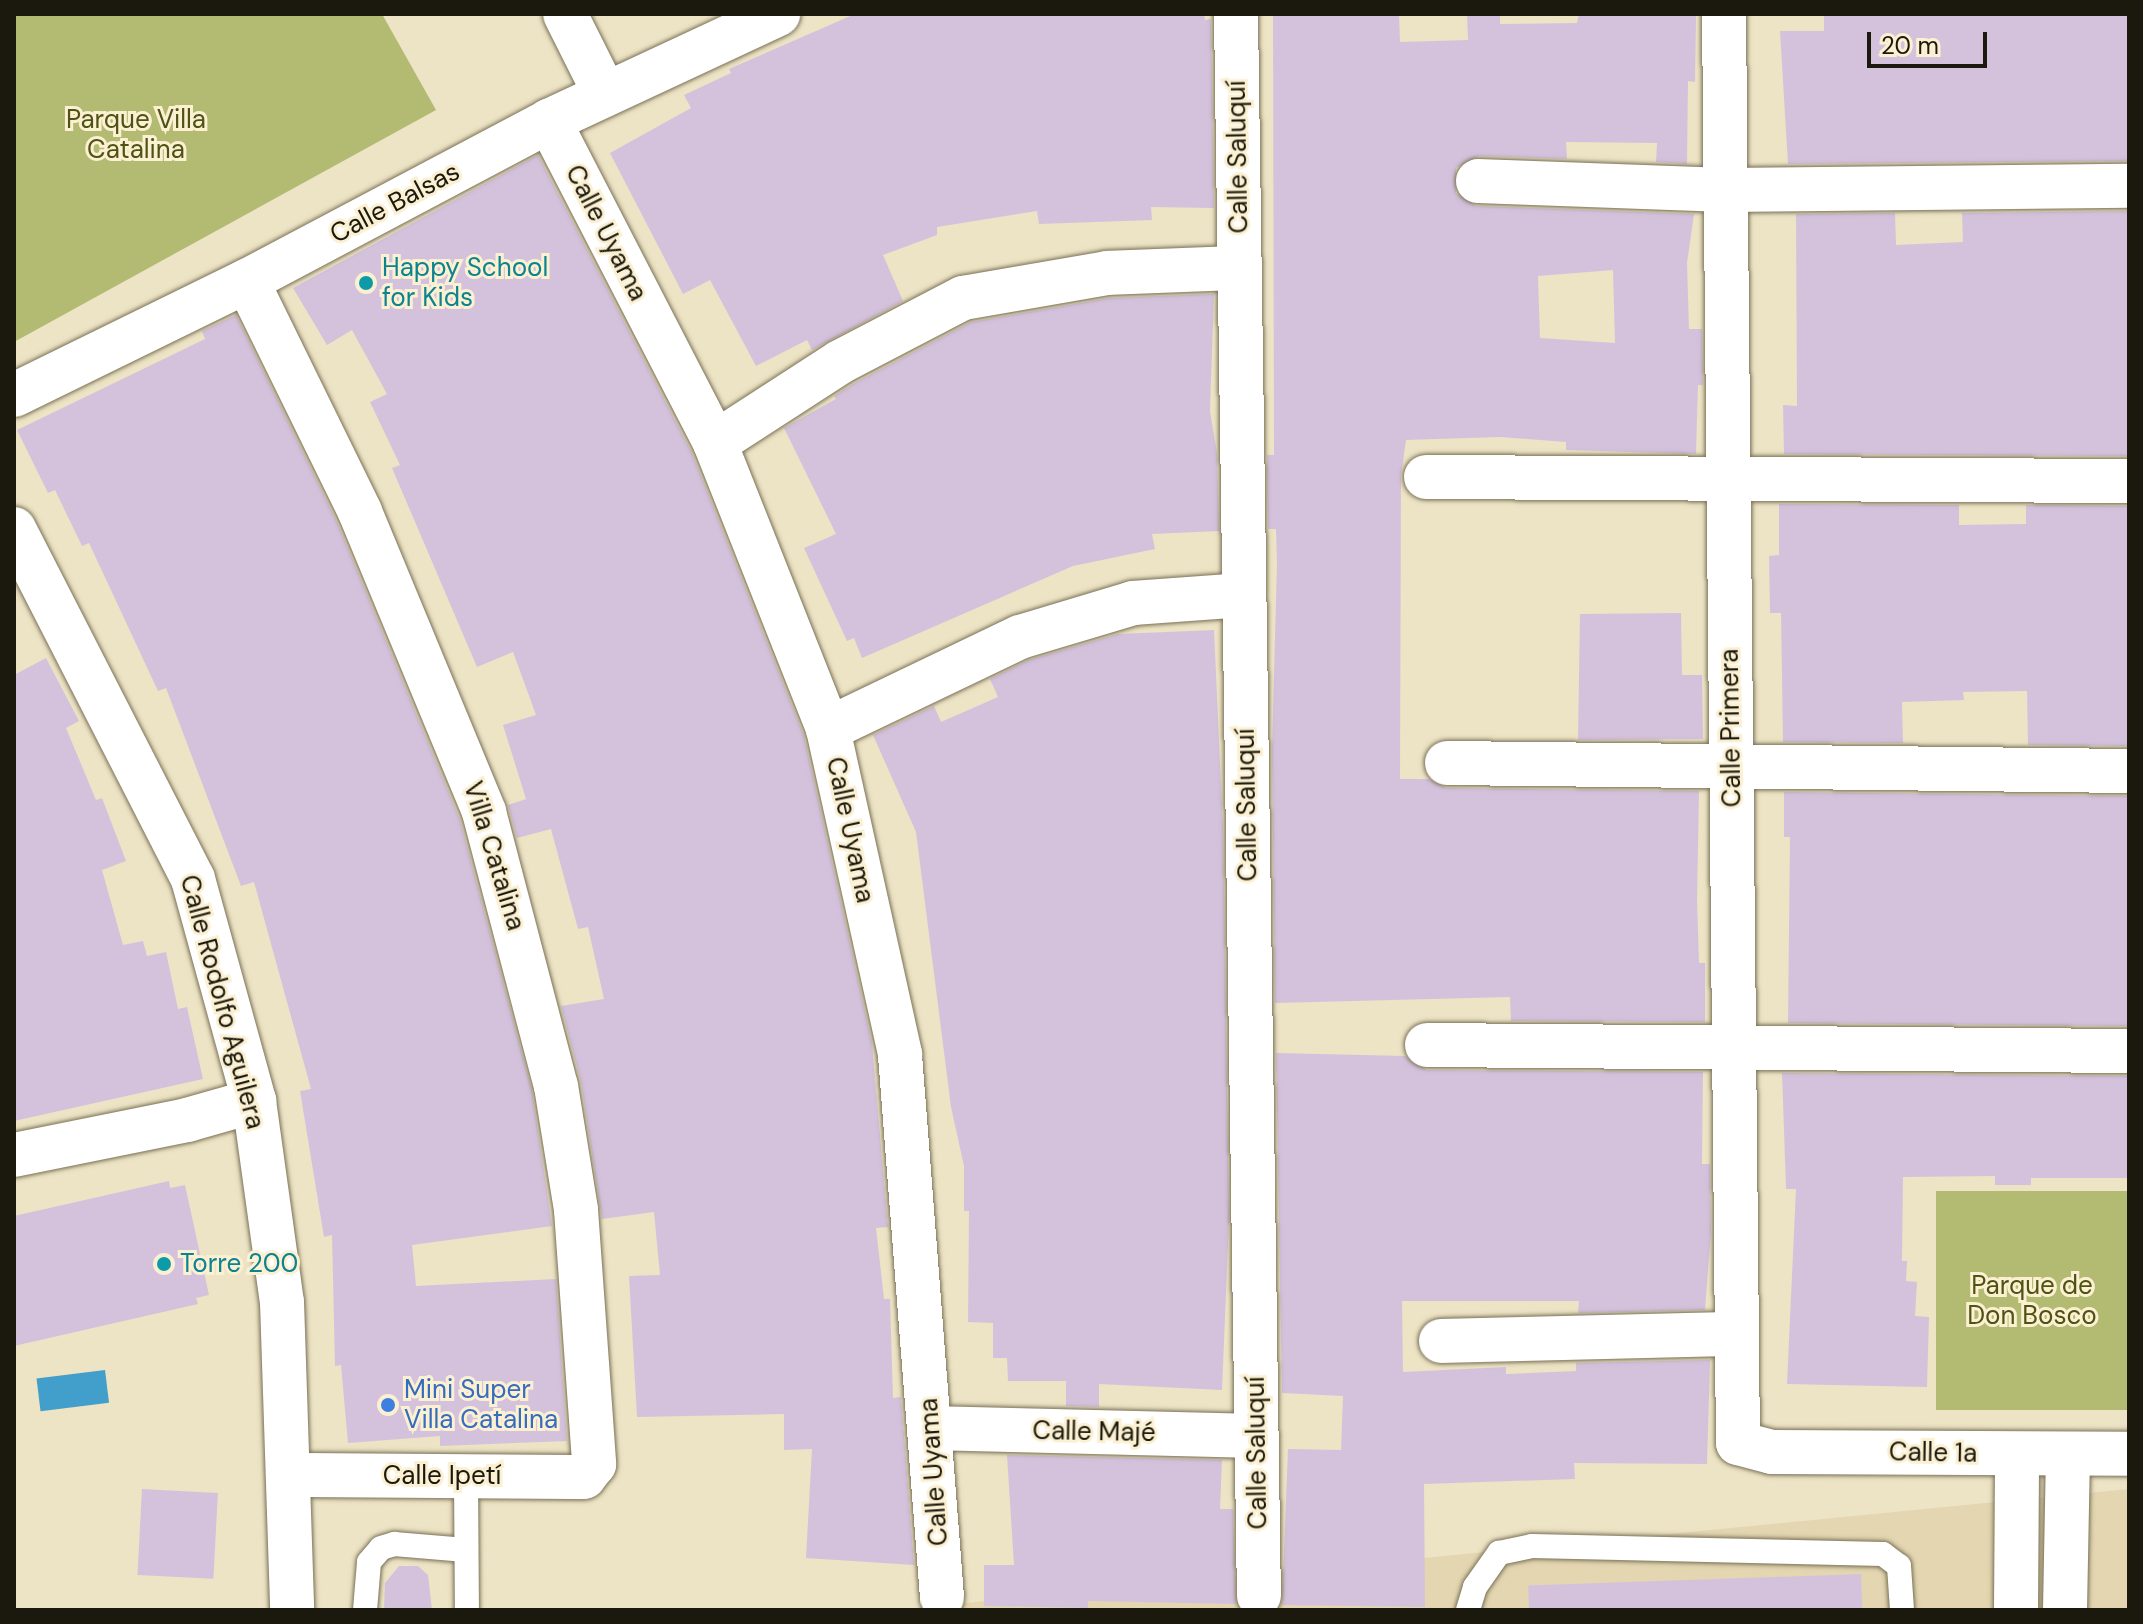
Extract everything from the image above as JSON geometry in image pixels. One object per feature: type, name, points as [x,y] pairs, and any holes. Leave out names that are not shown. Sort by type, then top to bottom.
[{"type":"street","points":[[565,14],[605,94]]},
{"type":"street","name":"Calle Balsas","points":[[14,395],[247,281],[549,121],[778,14]]},
{"type":"street","name":"Calle Saluquí","points":[[1236,14],[1259,1596]]},
{"type":"street","name":"Calle Primera","points":[[1724,14],[1738,1443]]},
{"type":"street","name":"Calle Uyama","points":[[549,121],[715,443],[828,729],[900,1055],[942,1597]]},
{"type":"street","points":[[1478,181],[1726,190],[2129,186]]},
{"type":"street","points":[[715,443],[840,362],[963,298],[1107,273],[1240,268]]},
{"type":"street","name":"Villa Catalina","points":[[247,281],[360,512],[484,812],[556,1086],[576,1210],[588,1335],[591,1471]]},
{"type":"street","points":[[1426,477],[1729,476],[2129,481]]},
{"type":"street","name":"Calle Rodolfo Aguilera","points":[[14,529],[193,879],[254,1101],[282,1302],[298,1609]]},
{"type":"street","points":[[828,729],[1020,637],[1133,603],[1244,595]]},
{"type":"street","points":[[1447,763],[2129,771]]},
{"type":"street","points":[[1427,1045],[2129,1051]]},
{"type":"street","points":[[14,1155],[254,1101]]},
{"type":"street","points":[[1441,1341],[1737,1334]]},
{"type":"street","name":"Calle Majé","points":[[931,1428],[1256,1436]]},
{"type":"street","name":"Calle 1a","points":[[1738,1443],[1772,1452],[2129,1454]]},
{"type":"street","points":[[2016,1610],[2017,1454]]},
{"type":"street","points":[[2065,1610],[2068,1455]]},
{"type":"street","name":"Calle Ipetí","points":[[291,1475],[584,1477],[591,1471]]},
{"type":"lane","points":[[466,1476],[467,1610]]},
{"type":"lane","points":[[365,1610],[369,1562],[381,1548],[394,1544],[466,1550]]},
{"type":"lane","points":[[1468,1610],[1475,1587],[1499,1553],[1532,1546],[1883,1554],[1899,1566],[1902,1610]]},
{"type":"shaded area","points":[[2129,1489],[2129,1610],[894,1610]]},
{"type":"green space","name":"Parque Villa Catalina","points":[[14,14],[382,14],[436,110],[14,342]]},
{"type":"green space","name":"Parque de Don Bosco","points":[[1936,1191],[2129,1191],[2129,1410],[1936,1410]]},
{"type":"water","points":[[105,1370],[109,1403],[41,1411],[37,1378]]},
{"type":"building","points":[[855,14],[1204,14],[1205,20],[1211,19],[1214,208],[1151,207],[1152,220],[1039,224],[1037,211],[937,227],[937,235],[883,255],[903,301],[812,350],[807,340],[756,366],[710,280],[683,294],[610,153],[691,108],[684,95],[731,73],[729,69]]},
{"type":"building","points":[[1273,14],[1399,14],[1400,42],[1468,40],[1467,14],[1500,14],[1500,24],[1577,23],[1579,14],[1696,14],[1695,82],[1688,81],[1687,164],[1656,162],[1657,143],[1566,142],[1567,159],[1479,156],[1456,168],[1456,193],[1476,206],[1694,214],[1687,263],[1689,329],[1702,329],[1703,385],[1698,385],[1696,454],[1566,450],[1566,442],[1500,437],[1406,440],[1401,476],[1400,779],[1429,779],[1447,788],[1699,791],[1697,900],[1699,963],[1705,963],[1705,1022],[1511,1021],[1510,997],[1275,1003],[1272,750],[1277,562],[1276,529],[1268,529],[1267,455],[1274,455]],"holes":[[[1613,270],[1615,343],[1540,338],[1538,276]]]},
{"type":"building","points":[[1824,14],[2129,14],[2129,161],[1788,164],[1780,31],[1824,31]]},
{"type":"building","points":[[538,155],[692,453],[804,736],[872,1043],[888,1227],[876,1228],[884,1299],[890,1299],[893,1398],[901,1397],[914,1565],[806,1558],[812,1449],[784,1450],[784,1414],[637,1417],[629,1276],[660,1275],[654,1212],[602,1219],[581,1082],[561,1006],[604,999],[588,927],[578,929],[551,829],[517,838],[508,805],[526,799],[503,725],[536,715],[513,652],[477,667],[392,468],[400,465],[370,402],[387,394],[352,330],[327,345],[293,288]]},
{"type":"building","points":[[2129,211],[2129,456],[1784,454],[1783,405],[1797,406],[1796,214],[1895,213],[1896,245],[1963,242],[1962,213]]},
{"type":"building","points":[[1214,294],[1210,411],[1217,453],[1219,531],[1152,534],[1155,549],[1073,566],[862,658],[854,638],[847,641],[804,548],[836,534],[784,428],[836,399],[834,396],[853,384],[971,322],[1110,298]]},
{"type":"building","points":[[236,315],[337,522],[460,820],[532,1091],[552,1226],[412,1245],[416,1286],[556,1279],[567,1441],[440,1446],[440,1436],[348,1443],[341,1365],[335,1366],[332,1235],[324,1237],[300,1091],[311,1089],[254,882],[241,886],[166,688],[158,691],[89,543],[82,546],[55,490],[48,493],[17,430],[205,339],[202,331]]},
{"type":"building","points":[[1779,504],[1959,505],[1959,525],[2026,524],[2026,505],[2129,506],[2129,746],[2028,745],[2027,691],[1963,692],[1964,700],[1902,702],[1903,743],[1783,742],[1781,613],[1770,613],[1769,556],[1779,555]]},
{"type":"building","points":[[1681,613],[1682,675],[1702,675],[1703,739],[1578,740],[1580,614]]},
{"type":"building","points":[[1214,630],[1223,828],[1229,1221],[1222,1390],[1099,1384],[1099,1407],[1066,1406],[1066,1381],[1008,1381],[1007,1358],[993,1358],[993,1323],[968,1322],[969,1211],[964,1211],[964,1166],[951,1107],[916,832],[873,735],[934,706],[941,722],[998,697],[990,679],[1029,660],[1118,634]]},
{"type":"building","points":[[46,658],[79,721],[66,728],[96,800],[102,798],[126,861],[102,870],[123,945],[143,941],[147,956],[166,952],[178,1009],[187,1007],[203,1079],[14,1121],[14,675]]},
{"type":"building","points":[[1784,792],[2129,796],[2129,1026],[1788,1023],[1790,837],[1784,837]]},
{"type":"building","points":[[1276,1053],[1405,1056],[1427,1070],[1703,1072],[1702,1164],[1710,1164],[1711,1232],[1705,1310],[1578,1313],[1579,1301],[1402,1301],[1403,1372],[1506,1367],[1506,1374],[1576,1371],[1576,1363],[1710,1360],[1707,1464],[1574,1463],[1575,1479],[1424,1484],[1425,1607],[1282,1605],[1288,1449],[1341,1450],[1343,1396],[1282,1393]]},
{"type":"building","points":[[1782,1073],[2129,1076],[2129,1178],[2031,1178],[2031,1185],[1995,1185],[1995,1176],[1903,1177],[1902,1261],[1907,1261],[1906,1281],[1917,1282],[1915,1316],[1929,1317],[1927,1387],[1787,1384],[1796,1189],[1786,1189]]},
{"type":"building","name":"Torre 200","points":[[169,1181],[170,1188],[185,1185],[209,1295],[196,1298],[198,1304],[14,1346],[14,1216]]},
{"type":"building","points":[[1007,1455],[1222,1460],[1220,1509],[1233,1509],[1236,1604],[1088,1601],[1088,1608],[984,1606],[984,1565],[1014,1565]]},
{"type":"building","points":[[142,1489],[218,1493],[213,1579],[137,1575]]},
{"type":"building","points":[[399,1566],[418,1566],[428,1575],[432,1610],[384,1610],[385,1583]]},
{"type":"building","points":[[1861,1574],[1862,1610],[1529,1610],[1528,1586]]},
{"type":"place","name":"Happy School for Kids","points":[[366,283]]},
{"type":"place","name":"Torre 200","points":[[164,1264]]},
{"type":"place","name":"Mini Super Villa Catalina","points":[[388,1405]]}]
